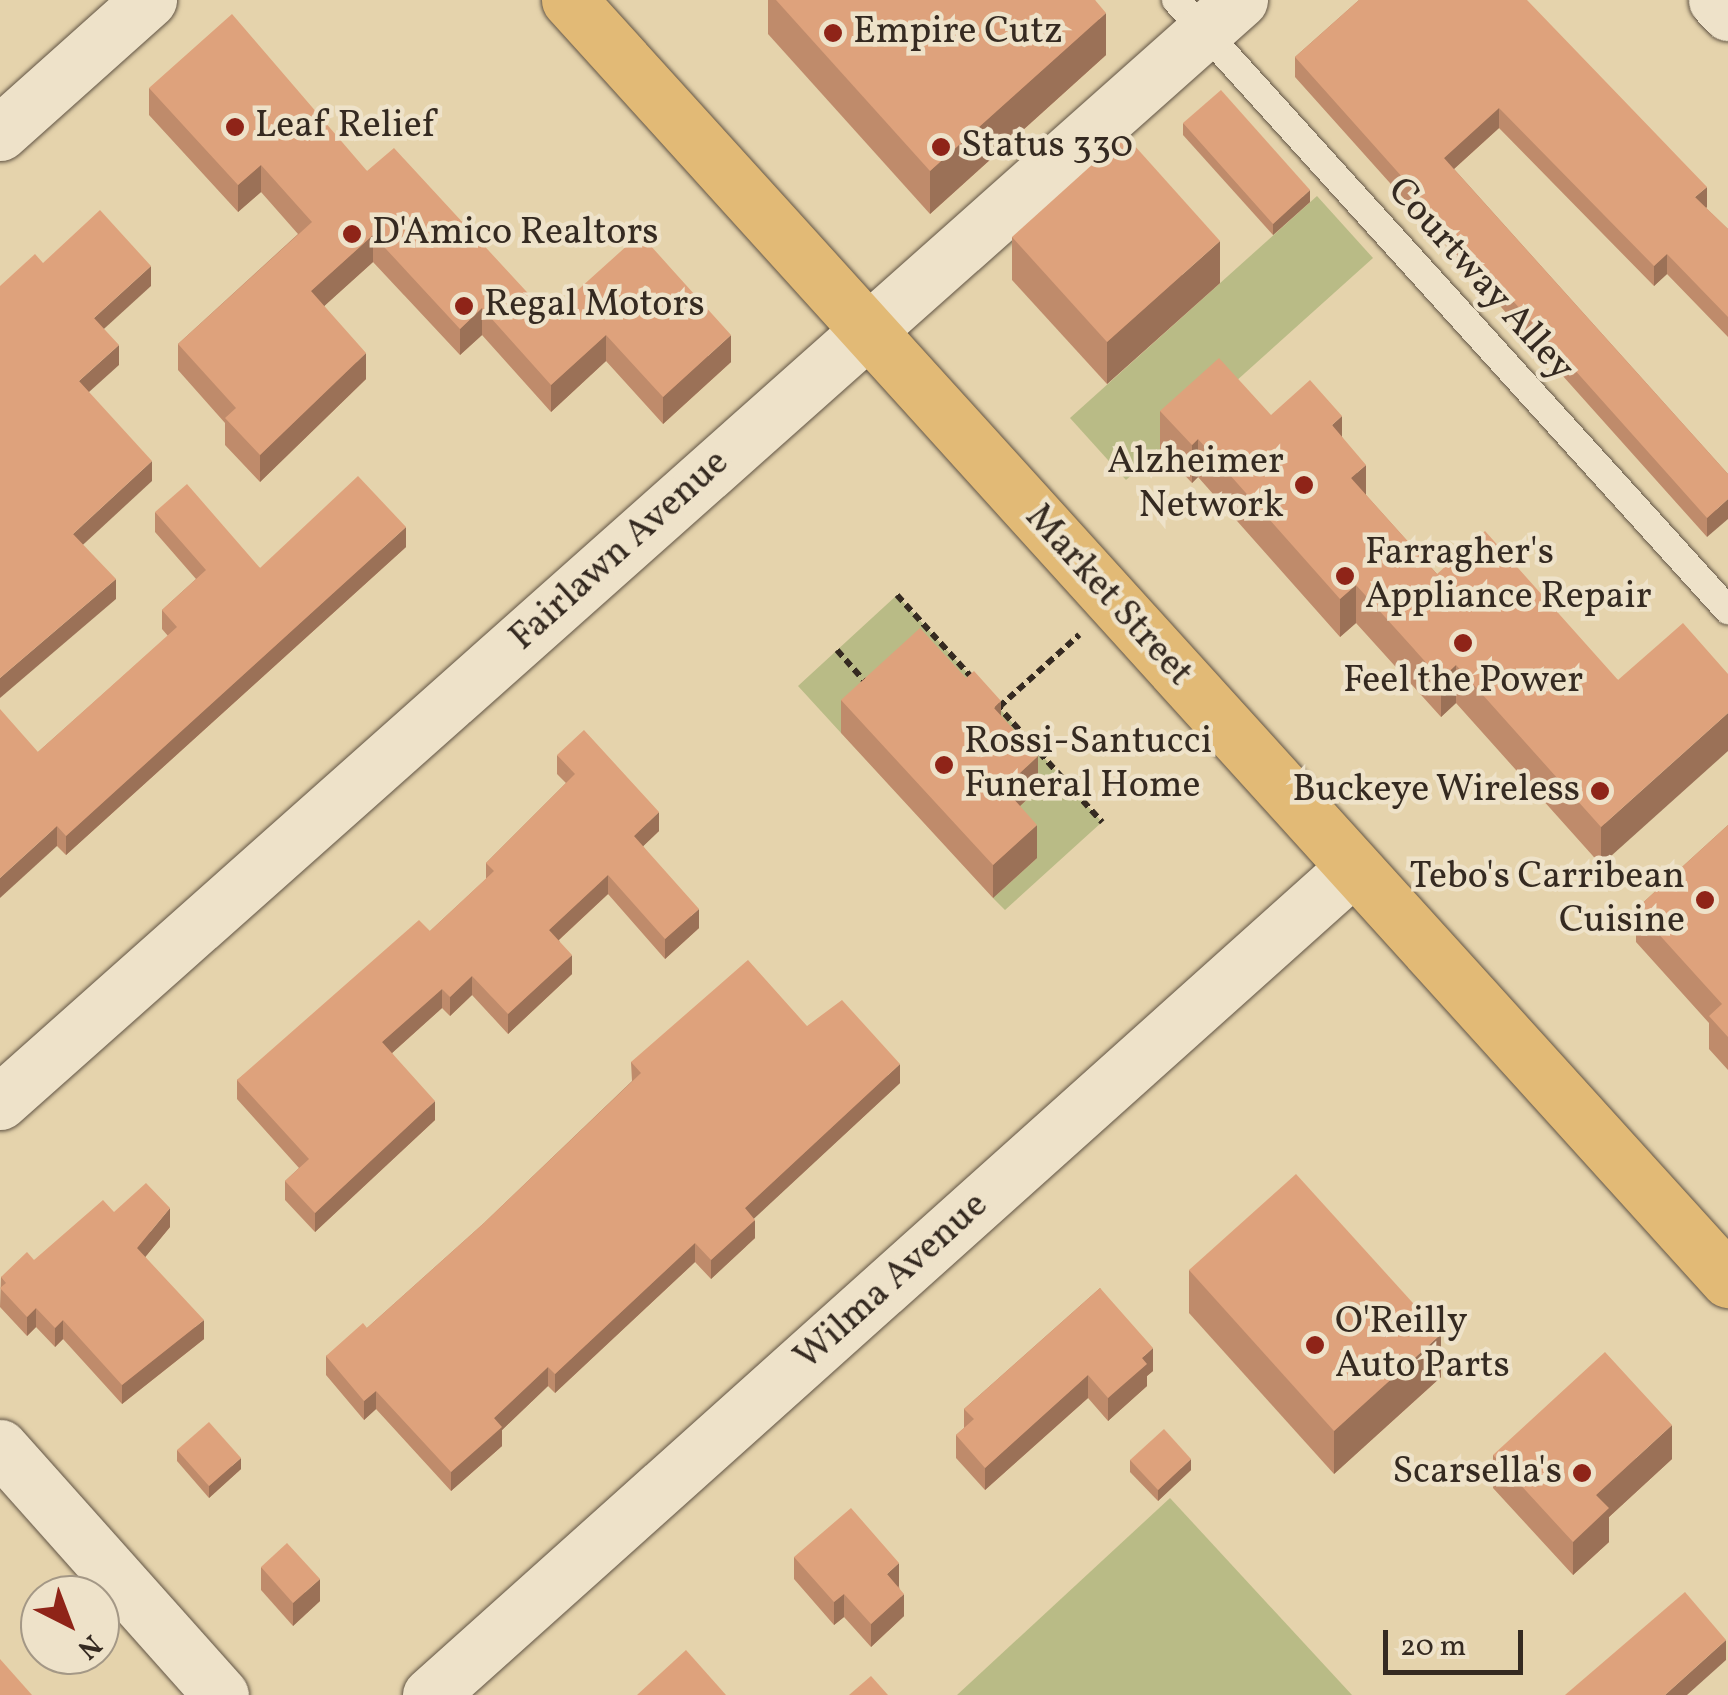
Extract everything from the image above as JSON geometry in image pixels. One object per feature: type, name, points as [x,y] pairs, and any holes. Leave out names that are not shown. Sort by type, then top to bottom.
[{"type":"main road","name":"Market Street","points":[[570,0],[1728,1280]]},
{"type":"street","points":[[0,133],[149,0]]},
{"type":"street","points":[[1716,0],[1728,13]]},
{"type":"street","name":"Fairlawn Avenue","points":[[0,1102],[869,330],[1207,10]]},
{"type":"street","name":"Wilma Avenue","points":[[430,1695],[1352,868]]},
{"type":"street","points":[[0,1448],[221,1695]]},
{"type":"lane","name":"Courtway Alley","points":[[1207,10],[1728,610]]},
{"type":"path","points":[[897,595],[1102,822]]},
{"type":"path","points":[[987,718],[1114,603]]},
{"type":"path","points":[[837,650],[880,698]]},
{"type":"green space","points":[[1317,196],[1373,258],[1126,480],[1070,418]]},
{"type":"green space","points":[[897,595],[1102,822],[1005,910],[993,898],[1037,858],[919,662],[841,733],[798,686]]},
{"type":"green space","points":[[1170,1498],[1352,1695],[957,1695]]},
{"type":"building","points":[[776,0],[1095,0],[1106,13],[930,171]]},
{"type":"building","points":[[1359,0],[1527,0],[1707,187],[1695,197],[1728,229],[1728,317],[1667,254],[1654,266],[1499,108],[1444,158],[1728,474],[1728,499],[1707,518],[1295,57]]},
{"type":"building","points":[[232,14],[367,171],[394,148],[549,316],[640,234],[731,335],[663,397],[606,335],[551,385],[482,308],[460,329],[373,235],[311,291],[366,353],[260,455],[225,418],[236,408],[178,344],[312,222],[261,165],[238,185],[149,88]]},
{"type":"building","points":[[1221,90],[1310,190],[1273,224],[1183,123]]},
{"type":"building","points":[[1125,135],[1220,241],[1107,342],[1012,237]]},
{"type":"building","points":[[100,210],[151,266],[94,318],[119,345],[79,381],[152,461],[73,534],[116,579],[0,678],[0,286],[35,254],[43,263]]},
{"type":"building","points":[[1219,358],[1271,415],[1310,380],[1342,416],[1332,425],[1366,465],[1351,478],[1437,574],[1485,531],[1618,680],[1683,623],[1728,674],[1728,713],[1601,827],[1456,665],[1441,679],[1356,585],[1340,599],[1198,439],[1192,445],[1160,411]]},
{"type":"building","points":[[358,476],[406,527],[66,836],[57,826],[0,878],[0,709],[38,752],[177,627],[162,610],[206,570],[155,512],[187,484],[260,568]]},
{"type":"building","name":"Rossi-Santucci Funeral Home","points":[[920,628],[966,678],[974,671],[1001,701],[994,708],[1038,756],[1004,788],[1037,825],[993,865],[841,700]]},
{"type":"building","points":[[584,730],[659,812],[634,836],[699,909],[665,939],[608,875],[549,930],[572,955],[508,1014],[472,976],[450,997],[442,989],[382,1042],[435,1101],[315,1213],[285,1181],[309,1159],[237,1080],[419,920],[430,931],[494,871],[486,863],[575,774],[557,755]]},
{"type":"building","name":"Tebo's Carribean Cuisine","points":[[1728,825],[1728,1037],[1709,1016],[1722,1004],[1636,909]]},
{"type":"building","points":[[748,960],[807,1026],[842,1000],[900,1064],[745,1208],[755,1220],[711,1260],[695,1243],[555,1374],[548,1367],[494,1418],[502,1427],[451,1472],[376,1391],[364,1401],[326,1356],[363,1323],[367,1328],[484,1223],[641,1073],[631,1062]]},
{"type":"building","name":"O'Reilly Auto Parts","points":[[1296,1174],[1441,1334],[1334,1431],[1189,1270]]},
{"type":"building","points":[[146,1183],[170,1208],[137,1248],[204,1320],[122,1385],[63,1320],[55,1328],[36,1308],[27,1317],[0,1288],[6,1283],[1,1277],[27,1252],[34,1260],[103,1200],[114,1212]]},
{"type":"building","points":[[1100,1288],[1153,1348],[1142,1358],[1147,1364],[1108,1398],[1088,1375],[985,1468],[956,1435],[974,1419],[964,1409]]},
{"type":"building","name":"Scarsella's","points":[[1605,1352],[1672,1425],[1596,1495],[1609,1508],[1573,1542],[1493,1455]]},
{"type":"building","points":[[209,1422],[241,1458],[209,1486],[177,1450]]},
{"type":"building","points":[[1164,1429],[1191,1459],[1158,1490],[1130,1460]]},
{"type":"building","points":[[851,1508],[899,1563],[887,1574],[904,1594],[871,1624],[844,1594],[834,1602],[794,1557]]},
{"type":"building","points":[[287,1543],[320,1579],[293,1603],[261,1567]]},
{"type":"building","points":[[1685,1592],[1726,1640],[1665,1695],[1565,1695]]},
{"type":"building","points":[[686,1650],[726,1695],[637,1695]]},
{"type":"building","points":[[0,1659],[32,1695],[0,1695]]},
{"type":"building","points":[[871,1676],[888,1695],[849,1695]]},
{"type":"place","name":"Empire Cutz","points":[[833,33]]},
{"type":"place","name":"Leaf Relief","points":[[235,127]]},
{"type":"place","name":"Status 330","points":[[941,147]]},
{"type":"place","name":"D'Amico Realtors","points":[[352,234]]},
{"type":"place","name":"Regal Motors","points":[[464,306]]},
{"type":"place","name":"Alzheimer Network","points":[[1304,485]]},
{"type":"place","name":"Farragher's Appliance Repair","points":[[1345,576]]},
{"type":"place","name":"Feel the Power","points":[[1463,643]]},
{"type":"place","name":"Rossi-Santucci Funeral Home","points":[[944,765]]},
{"type":"place","name":"Buckeye Wireless","points":[[1600,791]]},
{"type":"place","name":"Tebo's Carribean Cuisine","points":[[1705,900]]},
{"type":"place","name":"O'Reilly Auto Parts","points":[[1315,1345]]},
{"type":"place","name":"Scarsella's","points":[[1582,1473]]}]
